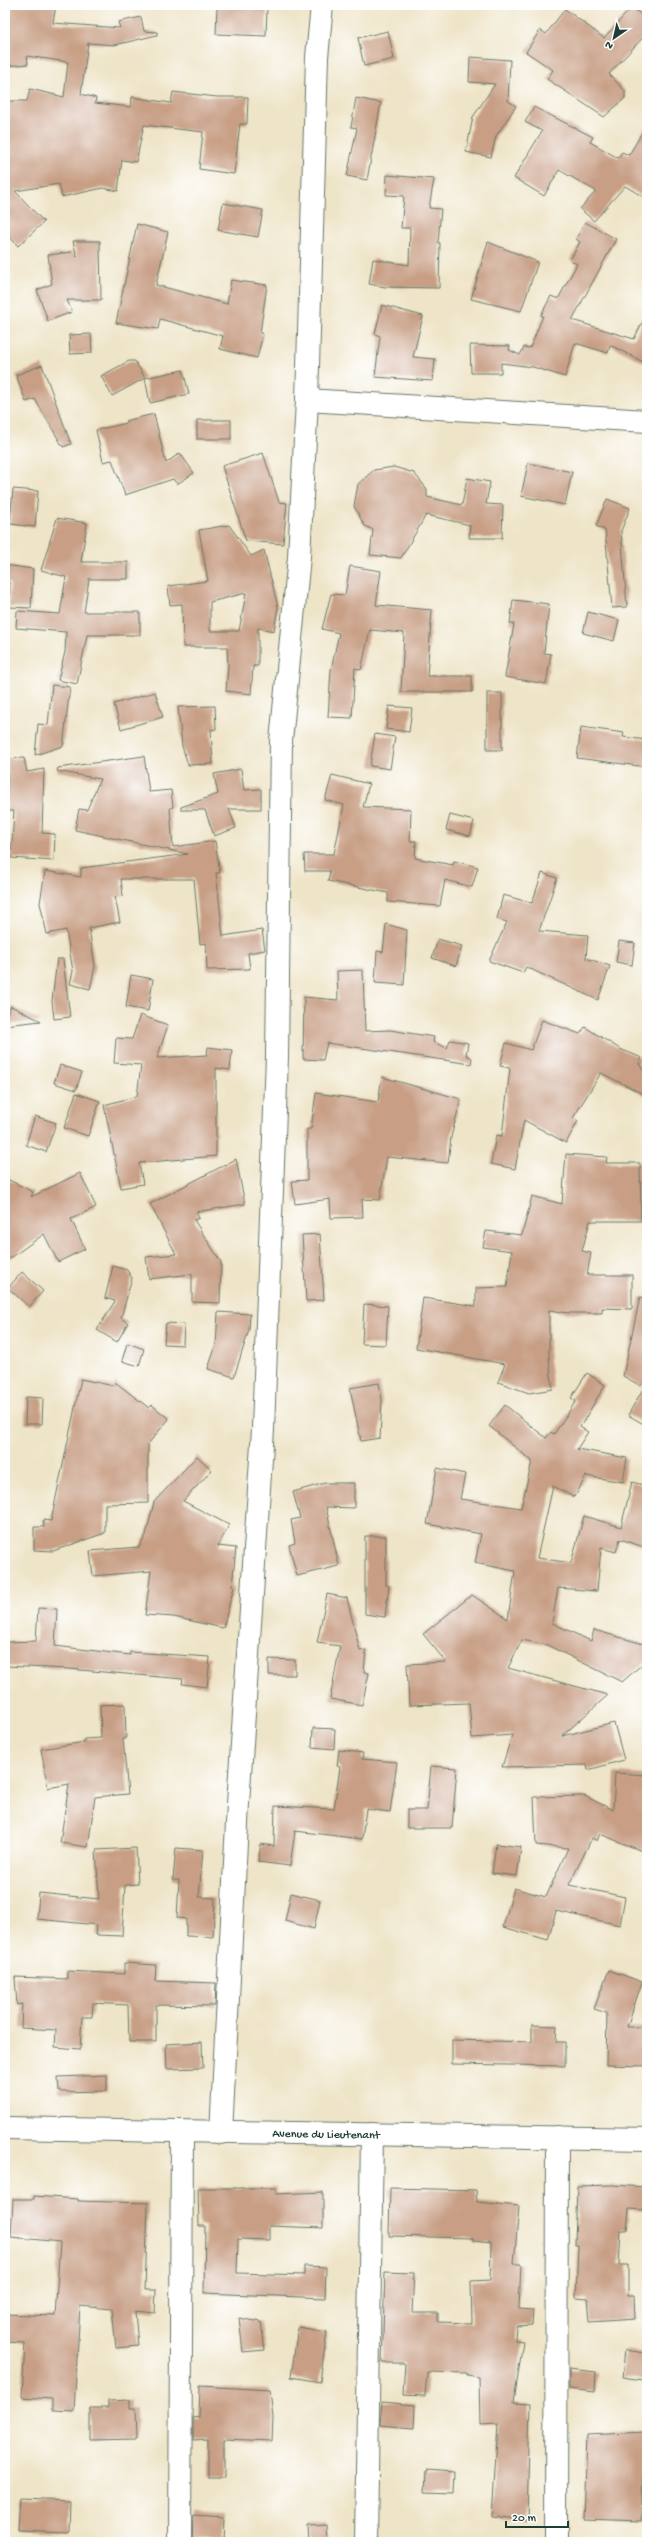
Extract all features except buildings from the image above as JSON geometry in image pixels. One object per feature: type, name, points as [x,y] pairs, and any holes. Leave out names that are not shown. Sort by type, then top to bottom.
[{"type":"street","points":[[221,2133],[238,1804],[263,1430],[277,1057],[281,741],[299,557],[307,400],[317,57],[322,5]]},
{"type":"street","points":[[307,400],[647,421]]},
{"type":"street","name":"Avenue du Lieutenant","points":[[5,2128],[221,2133],[557,2136],[647,2139]]},
{"type":"street","points":[[180,2542],[182,2132]]},
{"type":"street","points":[[366,2542],[372,2134]]},
{"type":"street","points":[[556,2542],[557,2136]]}]
